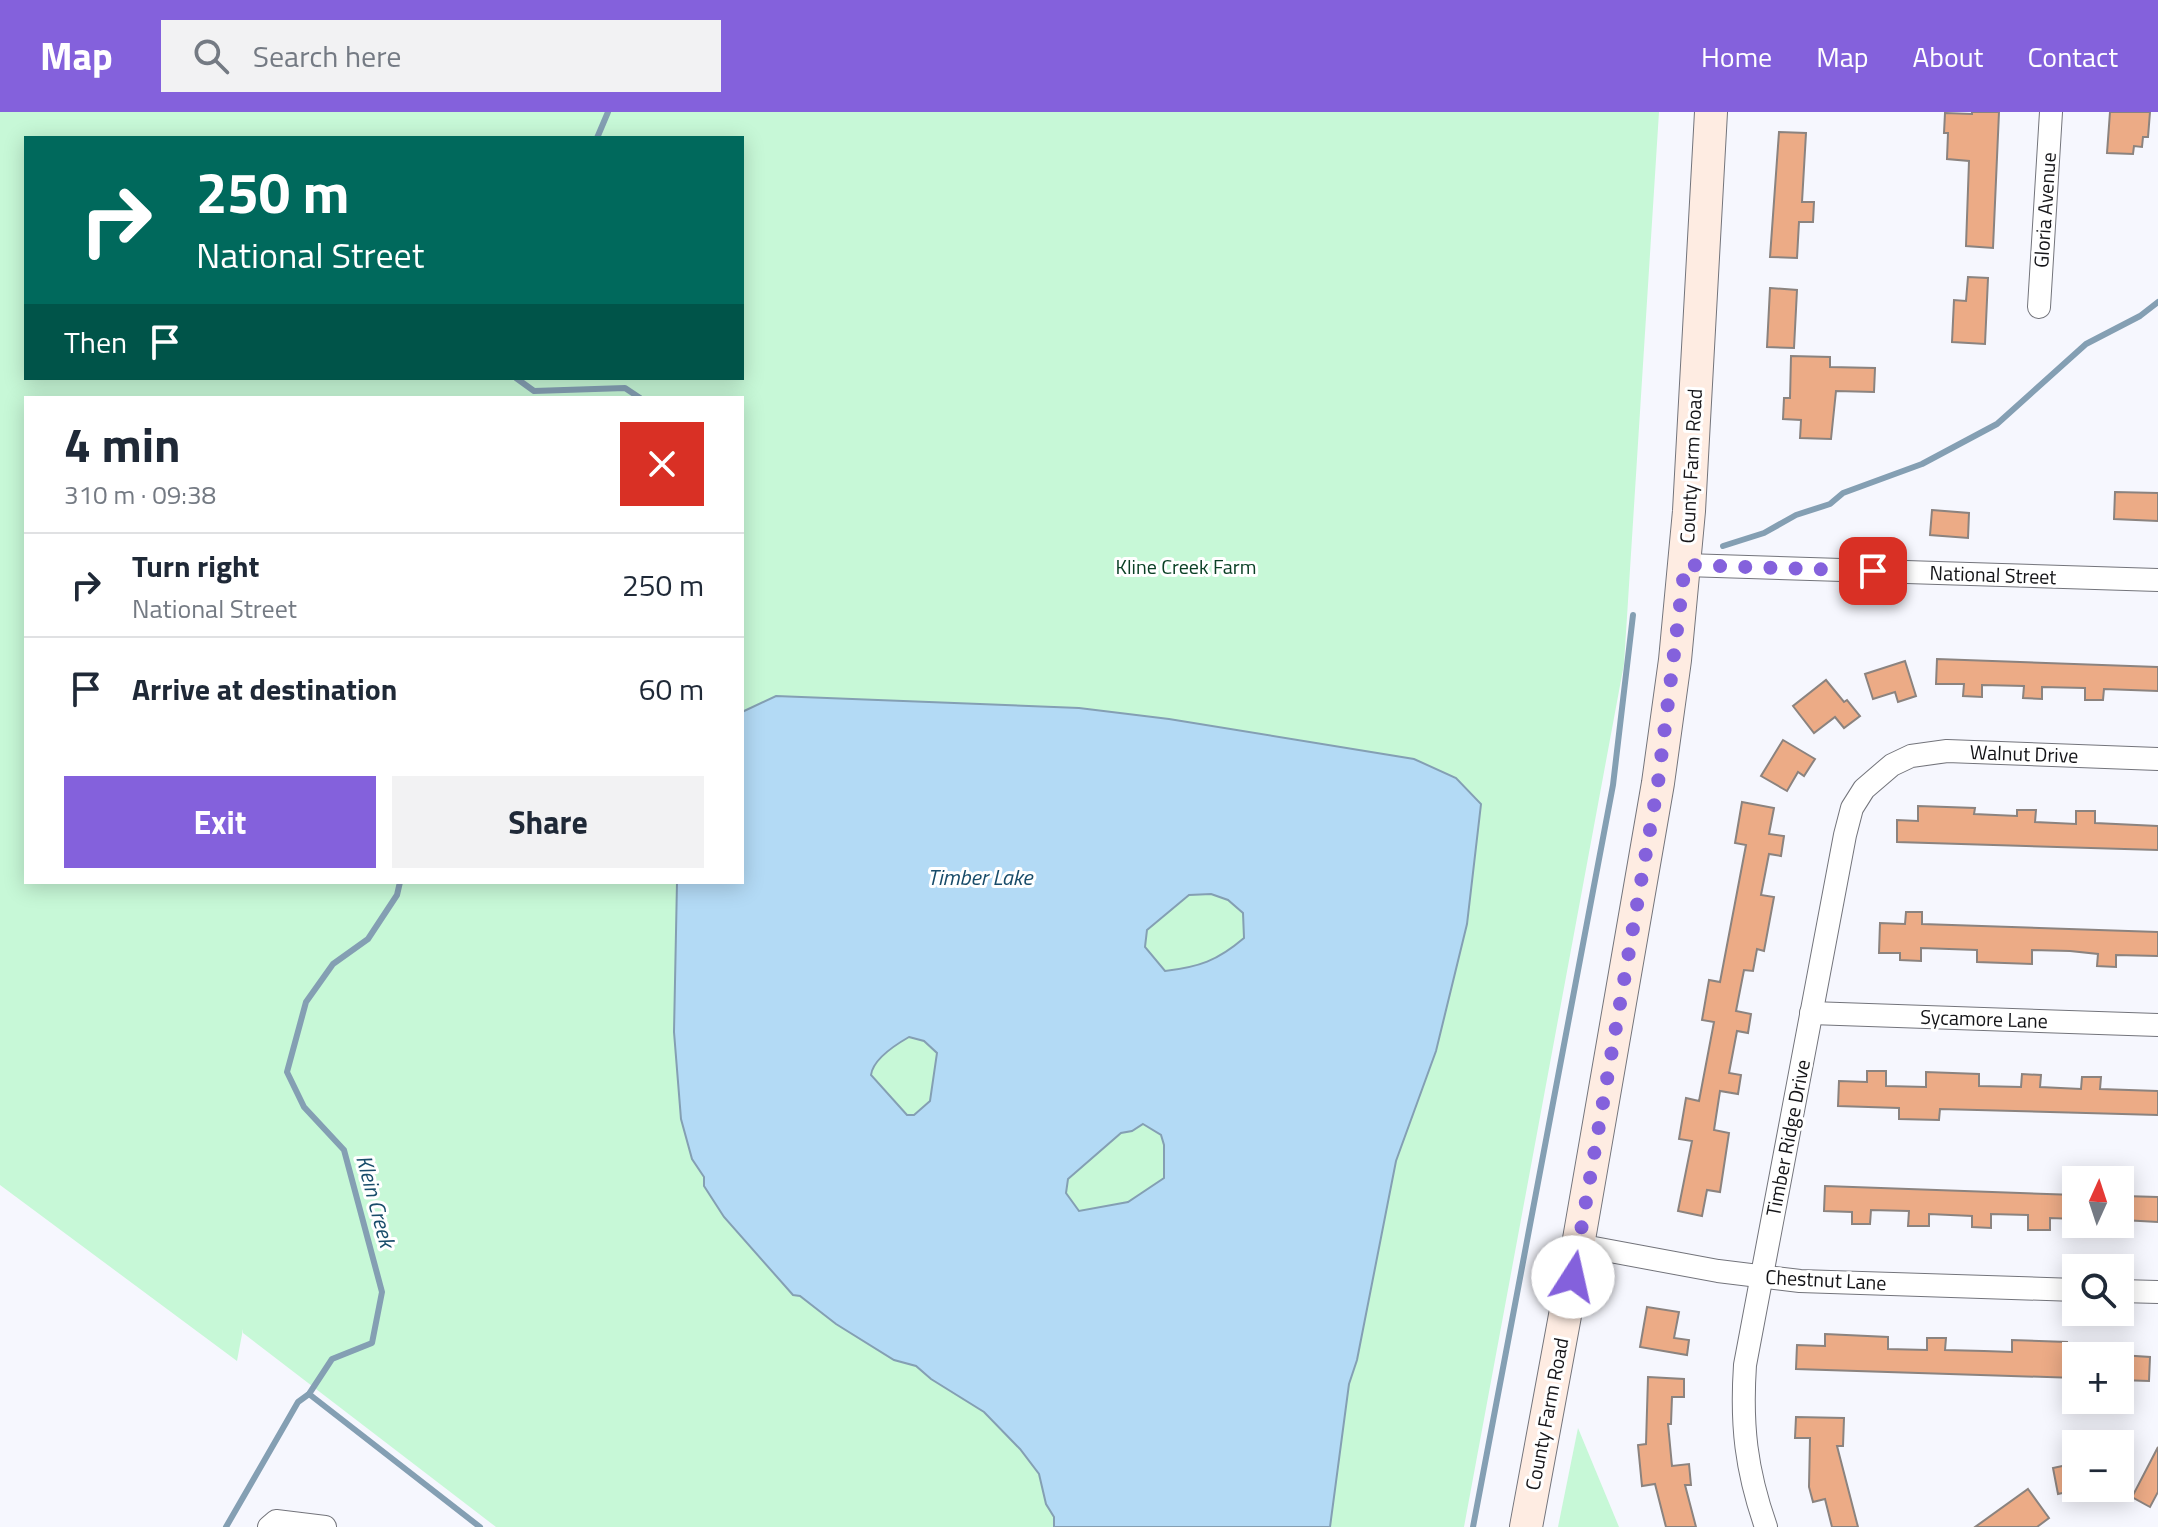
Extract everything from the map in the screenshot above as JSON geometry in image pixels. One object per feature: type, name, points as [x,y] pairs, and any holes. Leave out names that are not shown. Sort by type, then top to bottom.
[{"type":"main road","name":"County Farm Road","points":[[1526,1527],[1658,783],[1685,565],[1711,112]]},
{"type":"street","name":"Gloria Avenue","points":[[2039,307],[2051,112]]},
{"type":"street","name":"National Street","points":[[1685,565],[2158,580]]},
{"type":"street","name":"Walnut Drive","points":[[1892,765],[1911,756],[1947,751],[2158,759]]},
{"type":"street","name":"Timber Ridge Drive","points":[[1766,1527],[1753,1490],[1743,1426],[1745,1365],[1845,835],[1852,808],[1864,789],[1892,765]]},
{"type":"street","name":"Sycamore Lane","points":[[1811,1013],[2158,1025]]},
{"type":"street","name":"Chestnut Lane","points":[[1578,1245],[1718,1271],[1800,1281],[2062,1290]]},
{"type":"street","points":[[2134,1291],[2158,1292]]},
{"type":"street","points":[[269,1527],[276,1521],[325,1527]]},
{"type":"green space","name":"Kline Creek Farm","points":[[0,112],[1659,112],[1624,664],[1464,1527],[496,1527],[243,1333],[243,1329],[237,1361],[0,1185]]},
{"type":"green space","points":[[1578,1428],[1619,1527],[1558,1527]]},
{"type":"water","name":"Timber Lake","points":[[776,696],[1079,708],[1169,719],[1414,759],[1456,778],[1481,804],[1467,924],[1436,1051],[1396,1161],[1357,1360],[1349,1384],[1330,1527],[1054,1527],[1054,1517],[1046,1504],[1039,1474],[984,1412],[916,1366],[894,1360],[836,1324],[800,1296],[793,1295],[724,1217],[704,1186],[704,1177],[692,1159],[681,1119],[674,1032],[677,884],[744,884],[744,711]],"holes":[[[1211,894],[1228,900],[1243,913],[1244,938],[1225,952],[1207,962],[1165,971],[1145,947],[1147,930],[1189,895]],[[909,1037],[924,1041],[937,1053],[930,1101],[914,1115],[907,1115],[871,1075],[880,1058]],[[1143,1124],[1161,1135],[1164,1178],[1128,1202],[1079,1211],[1066,1193],[1068,1179],[1121,1133]]]},
{"type":"building","points":[[1999,112],[1993,248],[1966,246],[1969,161],[1947,159],[1945,113]]},
{"type":"building","points":[[2110,112],[2150,112],[2148,137],[2143,137],[2142,147],[2134,146],[2133,154],[2107,153]]},
{"type":"building","points":[[1779,132],[1806,133],[1802,202],[1814,202],[1813,222],[1799,222],[1797,258],[1770,257]]},
{"type":"building","points":[[1968,277],[1988,278],[1985,344],[1952,342],[1954,300],[1966,301]]},
{"type":"building","points":[[1770,288],[1797,290],[1794,348],[1767,347]]},
{"type":"building","points":[[1791,356],[1830,357],[1830,367],[1875,368],[1874,392],[1836,391],[1831,439],[1800,438],[1801,420],[1783,419],[1784,398],[1790,398]]},
{"type":"building","points":[[2115,492],[2158,493],[2158,521],[2114,519]]},
{"type":"building","points":[[1932,510],[1969,513],[1968,538],[1930,535]]},
{"type":"building","points":[[1937,659],[2158,667],[2158,691],[2104,689],[2103,700],[2085,700],[2085,688],[2042,687],[2042,699],[2023,698],[2024,686],[1982,685],[1982,697],[1963,696],[1964,684],[1936,684]]},
{"type":"building","points":[[1905,661],[1916,696],[1898,702],[1895,692],[1873,699],[1865,674]]},
{"type":"building","points":[[1826,680],[1860,716],[1844,728],[1835,717],[1814,733],[1793,706]]},
{"type":"building","points":[[1783,740],[1815,759],[1804,776],[1798,772],[1787,791],[1761,776]]},
{"type":"building","points":[[1742,802],[1774,808],[1769,834],[1784,836],[1781,856],[1769,854],[1761,895],[1774,897],[1764,951],[1757,949],[1753,971],[1744,970],[1736,1011],[1751,1014],[1748,1033],[1737,1031],[1729,1073],[1741,1075],[1738,1094],[1720,1091],[1714,1130],[1729,1133],[1720,1192],[1707,1190],[1702,1216],[1678,1211],[1692,1141],[1679,1139],[1686,1098],[1699,1101],[1714,1022],[1702,1020],[1709,980],[1720,982],[1746,845],[1735,843]]},
{"type":"building","points":[[1918,806],[1975,808],[1974,814],[2017,816],[2017,810],[2036,810],[2035,822],[2076,824],[2076,811],[2095,811],[2095,823],[2158,826],[2158,850],[1897,842],[1897,820],[1918,821]]},
{"type":"building","points":[[1906,912],[1922,912],[1922,924],[2158,932],[2158,956],[2116,955],[2116,967],[2097,966],[2098,954],[2070,951],[2032,950],[2032,964],[1977,962],[1977,950],[1921,948],[1921,961],[1900,960],[1900,953],[1879,953],[1880,923],[1905,924]]},
{"type":"building","points":[[1867,1071],[1886,1071],[1886,1086],[1926,1087],[1926,1072],[1979,1074],[1979,1086],[2021,1087],[2022,1074],[2041,1075],[2040,1087],[2081,1089],[2082,1077],[2101,1077],[2100,1089],[2158,1091],[2158,1115],[1940,1109],[1939,1120],[1899,1119],[1899,1108],[1838,1106],[1839,1081],[1867,1082]]},
{"type":"building","points":[[1825,1186],[2062,1194],[2062,1218],[2050,1218],[2050,1230],[2028,1230],[2028,1215],[1991,1214],[1991,1228],[1972,1227],[1972,1216],[1929,1214],[1929,1226],[1908,1226],[1909,1211],[1871,1210],[1870,1224],[1852,1224],[1852,1212],[1824,1211]]},
{"type":"building","points":[[2134,1196],[2158,1197],[2158,1222],[2134,1221]]},
{"type":"building","points":[[1647,1307],[1679,1312],[1674,1338],[1689,1340],[1687,1355],[1640,1347]]},
{"type":"building","points":[[1825,1334],[1888,1337],[1888,1349],[1927,1350],[1927,1338],[1946,1338],[1945,1350],[2012,1352],[2012,1340],[2067,1342],[2062,1342],[2062,1378],[1796,1369],[1797,1345],[1825,1346]]},
{"type":"building","points":[[2134,1356],[2150,1357],[2149,1381],[2134,1380]]},
{"type":"building","points":[[1648,1377],[1684,1379],[1684,1397],[1672,1397],[1671,1424],[1668,1424],[1672,1466],[1689,1464],[1691,1485],[1685,1485],[1696,1527],[1666,1527],[1655,1484],[1642,1486],[1638,1445],[1646,1444]]},
{"type":"building","points":[[1796,1417],[1844,1418],[1843,1446],[1837,1446],[1858,1527],[1832,1527],[1825,1499],[1813,1502],[1809,1487],[1810,1438],[1795,1438]]},
{"type":"building","points":[[2158,1447],[2158,1492],[2150,1507],[2134,1498]]},
{"type":"building","points":[[2062,1466],[2062,1493],[2058,1494],[2053,1468]]},
{"type":"building","points":[[2028,1489],[2049,1518],[2037,1527],[1975,1527]]},
{"type":"waterway","name":"Klein Creek","points":[[598,136],[608,112]]},
{"type":"waterway","points":[[1723,546],[1764,533],[1796,515],[1830,504],[1843,493],[1922,464],[1997,424],[2086,344],[2140,316],[2158,302]]},
{"type":"waterway","name":"Klein Creek","points":[[519,380],[534,391],[625,388],[637,396]]},
{"type":"waterway","points":[[1473,1527],[1613,785],[1633,615]]},
{"type":"waterway","name":"Klein Creek","points":[[226,1527],[298,1402],[309,1394],[332,1359],[372,1343],[382,1292],[344,1150],[304,1107],[287,1072],[306,1002],[333,964],[368,939],[397,895],[400,884]]},
{"type":"waterway","points":[[309,1394],[480,1527]]},
{"type":"route","points":[[1573,1277],[1658,783],[1685,565],[1873,571]]}]
